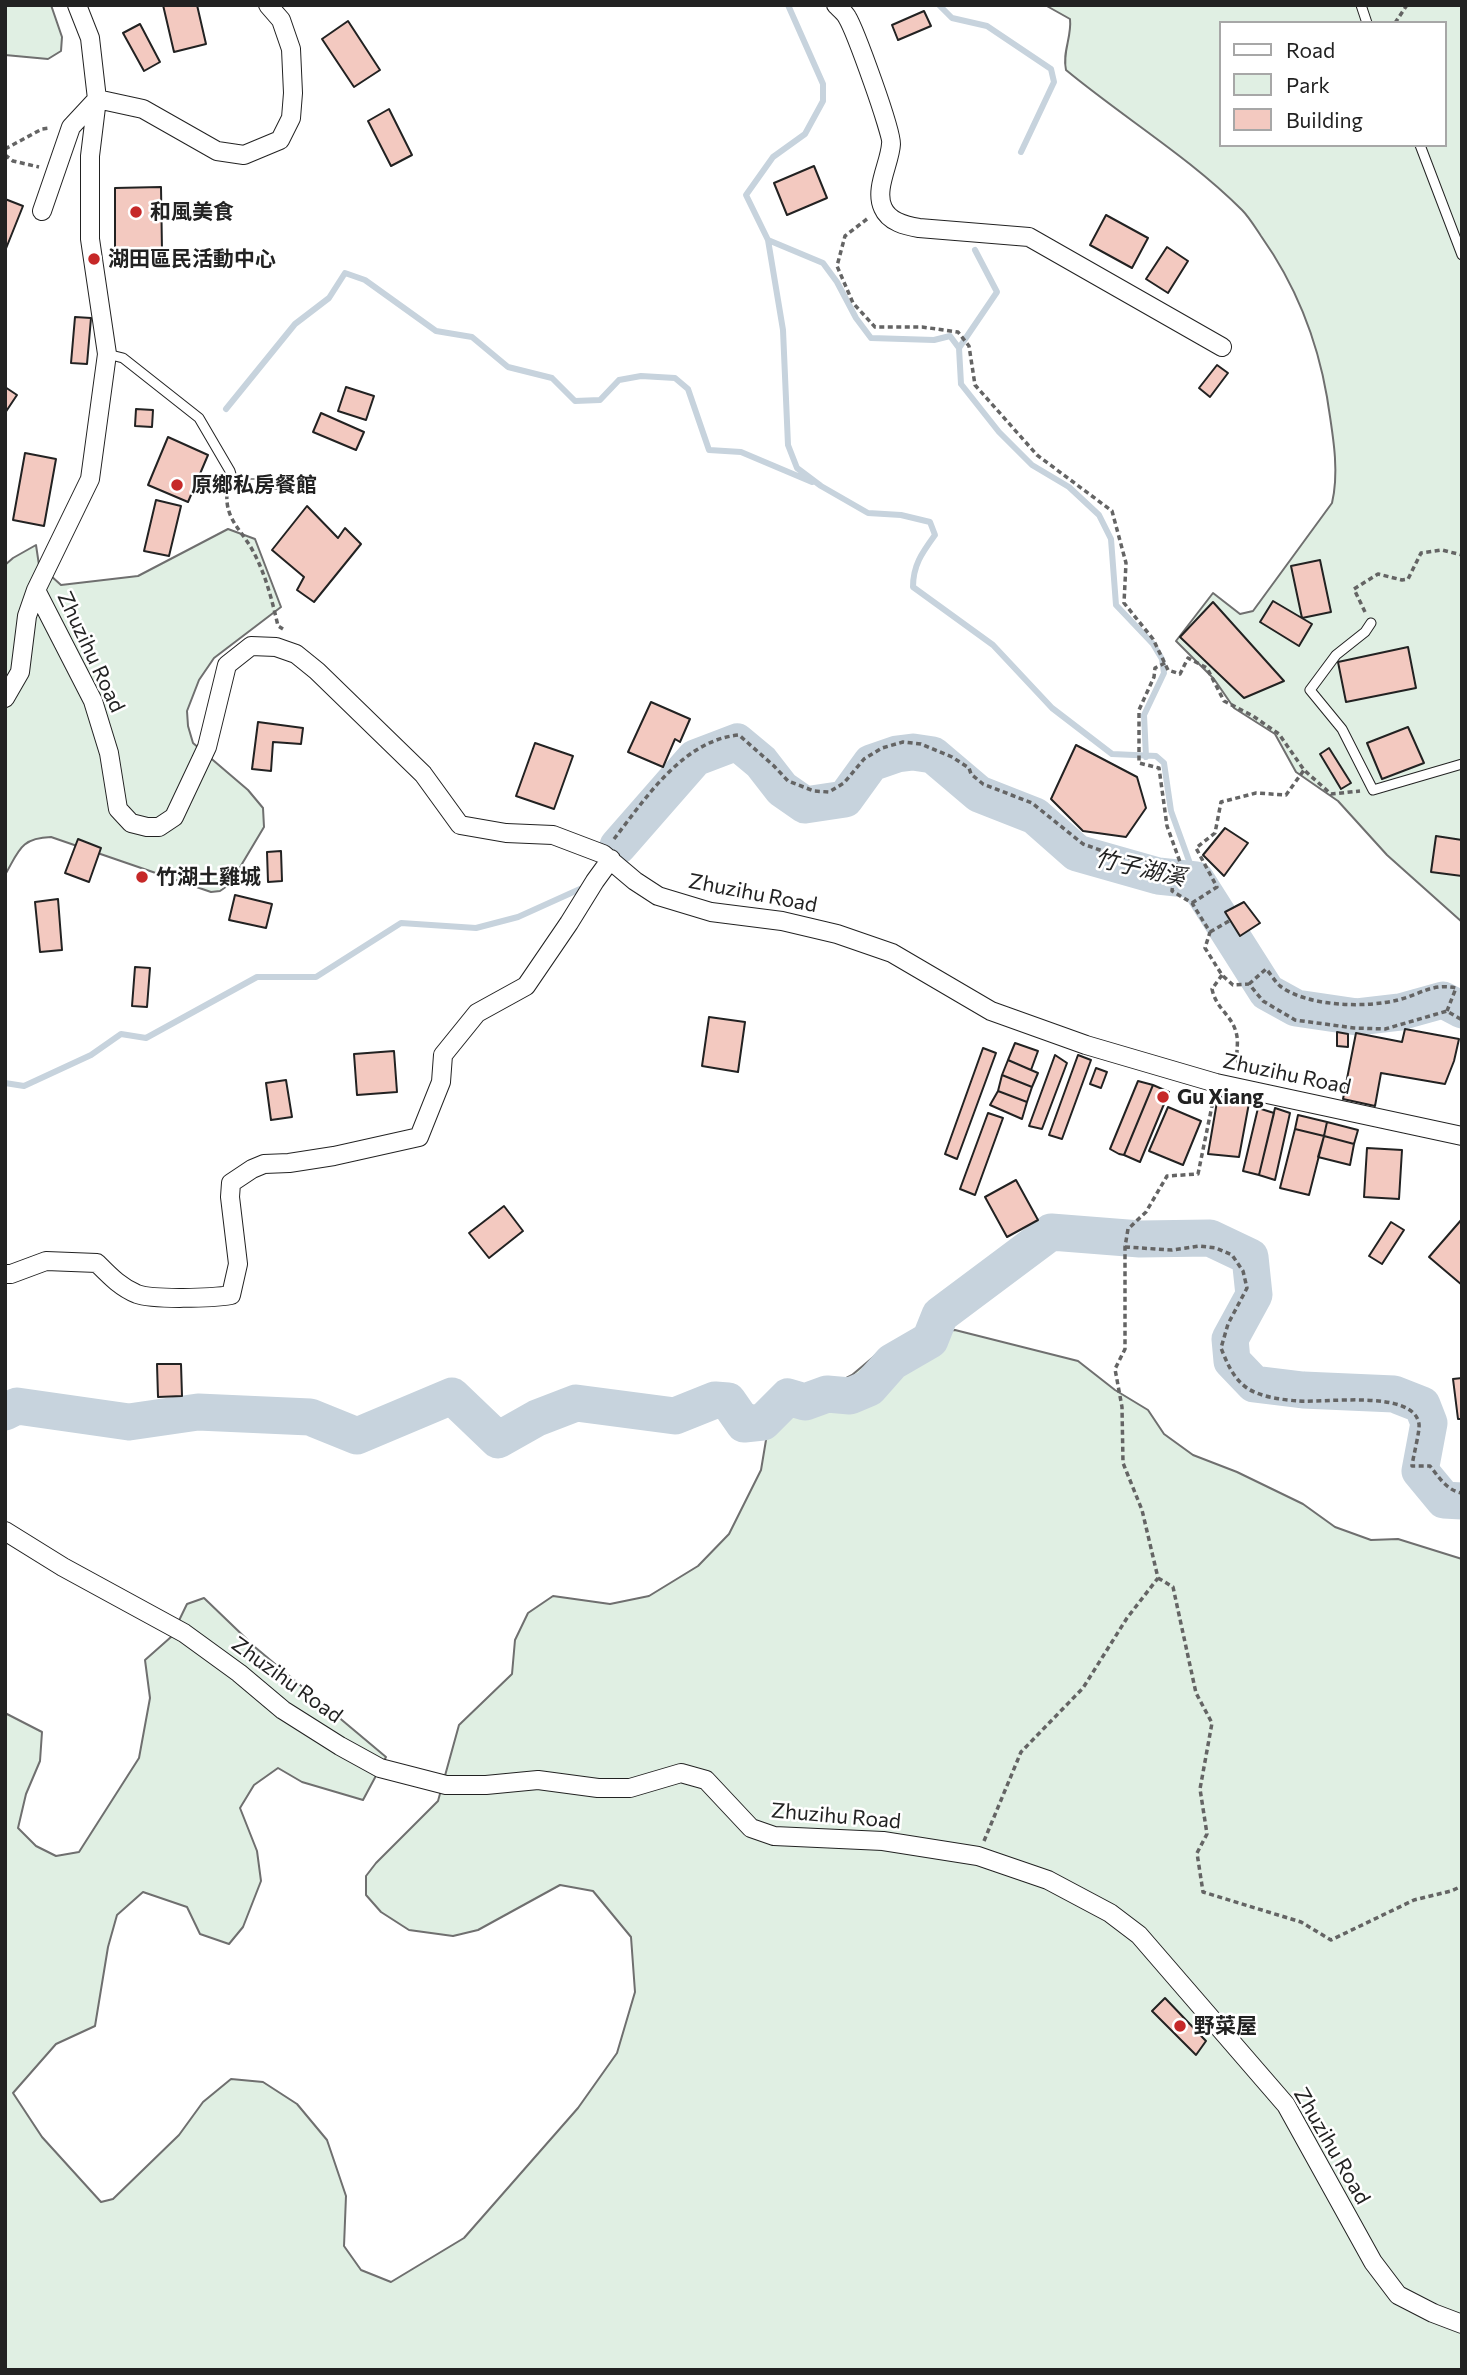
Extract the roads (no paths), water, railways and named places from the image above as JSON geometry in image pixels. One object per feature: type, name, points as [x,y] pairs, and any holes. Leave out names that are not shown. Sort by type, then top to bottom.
[{"type":"street","name":"Zhuzihu Road","points":[[5,698],[20,672],[27,617],[36,590],[90,479],[107,355],[90,239],[90,156],[97,99],[90,38],[77,5]]},
{"type":"street","points":[[42,211],[71,127],[97,99],[143,109],[217,151],[244,155],[280,140],[291,118],[291,49],[281,20],[268,5]]},
{"type":"street","points":[[836,5],[847,16],[892,142],[881,192],[883,208],[903,226],[942,232],[1029,237],[1222,347]]},
{"type":"street","name":"Zhuzihu Road","points":[[36,590],[93,701],[109,753],[118,809],[131,823],[159,827],[174,817],[207,747],[227,665],[251,646],[276,647],[296,654],[317,671],[423,774],[460,825],[506,833],[553,835],[607,856],[635,881],[658,896],[710,912],[782,921],[837,934],[892,953],[991,1011],[1086,1045],[1216,1083],[1462,1136]]},
{"type":"street","points":[[5,1274],[46,1261],[97,1264],[116,1283],[139,1295],[211,1299],[231,1295],[238,1264],[230,1197],[231,1182],[264,1164],[334,1156],[419,1136],[441,1082],[443,1055],[477,1013],[526,986],[569,923],[607,856]]},
{"type":"street","name":"Zhuzihu Road","points":[[5,1531],[63,1567],[184,1633],[284,1710],[380,1768],[446,1785],[486,1785],[538,1780],[598,1788],[630,1788],[681,1773],[706,1780],[751,1828],[774,1836],[883,1841],[978,1856],[1048,1880],[1110,1913],[1139,1935],[1286,2105],[1373,2262],[1398,2295],[1462,2324]]},
{"type":"lane","points":[[1421,147],[1462,255]]},
{"type":"lane","points":[[107,355],[123,358],[199,418],[230,471],[234,484],[298,484]]},
{"type":"lane","points":[[1371,623],[1365,632],[1336,655],[1310,690],[1342,729],[1373,790],[1462,764]]},
{"type":"waterway","points":[[788,5],[823,84],[823,101],[805,134],[773,157],[746,195],[768,240],[783,330],[788,445],[797,468],[821,486],[868,513],[901,515],[930,522],[935,535],[922,554],[913,579],[913,587],[993,645],[1052,708],[1112,754],[1156,756],[1164,763],[1171,811],[1196,880]]},
{"type":"waterway","points":[[939,5],[952,18],[987,26],[1051,69],[1054,82],[1021,152]]},
{"type":"waterway","points":[[768,240],[823,263],[871,338],[934,340],[950,336],[959,348]]},
{"type":"waterway","points":[[975,250],[997,292],[959,348],[961,384],[999,432],[1032,465],[1069,487],[1099,515],[1111,539],[1116,605],[1153,644],[1162,659],[1164,673],[1144,715],[1146,757]]},
{"type":"waterway","points":[[226,409],[295,324],[329,298],[345,273],[365,280],[436,331],[472,337],[508,367],[552,378],[575,401],[600,400],[619,380],[641,376],[675,378],[688,389],[709,450],[741,452],[812,482]]},
{"type":"waterway","name":"竹子湖溪","points":[[618,846],[695,758],[737,742],[761,762],[782,789],[805,805],[845,799],[871,763],[897,754],[913,752],[933,755],[979,794],[1035,816],[1077,853],[1158,876],[1196,880],[1267,992],[1296,1008],[1357,1017],[1400,1012],[1443,1000],[1462,1010]]},
{"type":"waterway","points":[[5,1083],[24,1086],[91,1055],[121,1034],[146,1038],[257,977],[316,977],[401,923],[476,928],[518,917],[580,889]]},
{"type":"waterway","points":[[5,1412],[17,1406],[129,1422],[198,1412],[310,1417],[357,1436],[452,1396],[498,1440],[537,1418],[576,1403],[675,1416],[715,1400],[728,1401],[744,1424],[763,1422],[788,1397],[805,1402],[827,1394],[850,1396],[869,1388],[892,1362],[930,1340],[940,1315],[1051,1232],[1140,1239],[1210,1238],[1250,1257],[1254,1295],[1230,1339],[1232,1361],[1254,1384],[1303,1390],[1394,1394],[1422,1405],[1429,1423],[1420,1471],[1444,1500],[1462,1501]]},
{"type":"place","name":"和風美食","points":[[136,212]]},
{"type":"place","name":"湖田區民活動中心","points":[[94,259]]},
{"type":"place","name":"原鄉私房餐館","points":[[177,485]]},
{"type":"place","name":"竹湖土雞城","points":[[142,877]]},
{"type":"place","name":"Gu Xiang","points":[[1163,1097]]},
{"type":"place","name":"野菜屋","points":[[1180,2026]]}]
